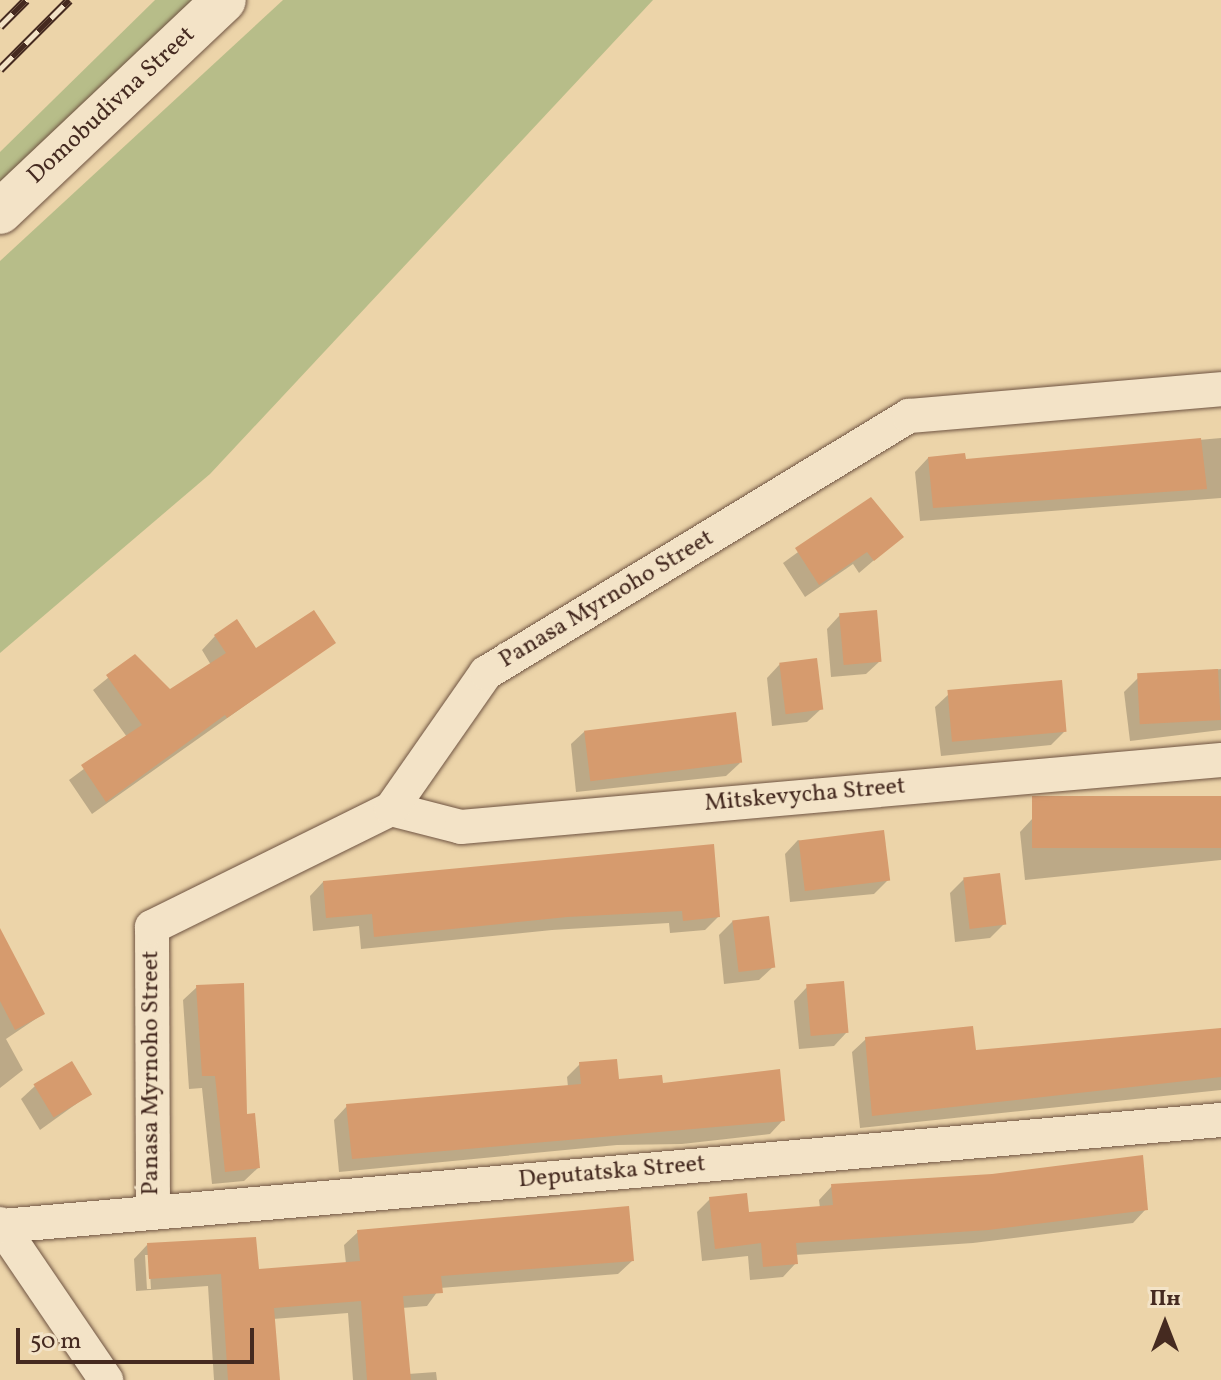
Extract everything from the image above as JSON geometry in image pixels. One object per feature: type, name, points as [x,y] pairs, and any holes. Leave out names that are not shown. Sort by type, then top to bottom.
[{"type":"street","name":"Domobudivna Street","points":[[0,212],[224,0]]},
{"type":"street","name":"Panasa Myrnoho Street","points":[[153,1212],[152,927],[391,809],[486,673],[909,416],[1221,389]]},
{"type":"street","name":"Mitskevycha Street","points":[[391,809],[461,827],[1221,760]]},
{"type":"street","name":"Deputatska Street","points":[[1,1225],[1221,1120]]},
{"type":"street","points":[[1,1225],[106,1380]]},
{"type":"green space","points":[[155,0],[195,0],[0,185],[0,152]]},
{"type":"green space","points":[[283,0],[653,0],[210,474],[0,653],[0,261]]},
{"type":"building","points":[[1201,438],[1207,489],[933,508],[928,457],[965,453],[966,459]]},
{"type":"building","points":[[871,497],[904,537],[874,561],[867,552],[819,585],[795,548]]},
{"type":"building","points":[[314,610],[336,643],[227,718],[225,715],[106,802],[81,765],[142,725],[106,675],[135,654],[170,689],[226,653],[214,635],[237,619],[256,648]]},
{"type":"building","points":[[877,610],[882,662],[844,665],[839,613]]},
{"type":"building","points":[[817,658],[823,710],[786,714],[779,663]]},
{"type":"building","points":[[1218,669],[1221,720],[1140,724],[1137,673]]},
{"type":"building","points":[[1062,680],[1067,732],[952,742],[947,690]]},
{"type":"building","points":[[736,712],[742,763],[590,781],[584,731]]},
{"type":"building","points":[[1032,796],[1221,796],[1221,848],[1032,848]]},
{"type":"building","points":[[884,830],[890,881],[805,891],[799,840]]},
{"type":"building","points":[[714,844],[720,917],[683,921],[682,911],[567,917],[374,937],[372,914],[326,918],[323,881]]},
{"type":"building","points":[[1000,873],[1006,925],[970,929],[963,878]]},
{"type":"building","points":[[769,916],[775,968],[739,972],[732,921]]},
{"type":"building","points":[[0,928],[45,1014],[15,1030],[0,1001]]},
{"type":"building","points":[[844,981],[849,1033],[811,1036],[806,984]]},
{"type":"building","points":[[244,983],[247,1114],[255,1113],[260,1168],[225,1172],[215,1076],[202,1076],[196,985]]},
{"type":"building","points":[[973,1026],[976,1050],[1221,1028],[1221,1077],[872,1116],[865,1037]]},
{"type":"building","points":[[617,1059],[619,1079],[662,1075],[663,1083],[780,1069],[785,1121],[352,1159],[346,1104],[581,1084],[579,1062]]},
{"type":"building","points":[[72,1061],[92,1094],[54,1118],[33,1084]]},
{"type":"building","points":[[1143,1155],[1148,1210],[988,1230],[796,1243],[798,1264],[763,1267],[761,1243],[715,1249],[709,1197],[747,1193],[749,1212],[833,1205],[831,1184],[992,1174]]},
{"type":"building","points":[[629,1206],[634,1261],[441,1276],[443,1293],[403,1296],[411,1380],[367,1380],[361,1301],[274,1308],[280,1380],[228,1380],[221,1274],[149,1279],[147,1243],[256,1237],[259,1269],[360,1261],[357,1230]]},
{"type":"railway","points":[[0,26],[26,0]]},
{"type":"railway","points":[[0,69],[69,0]]}]
